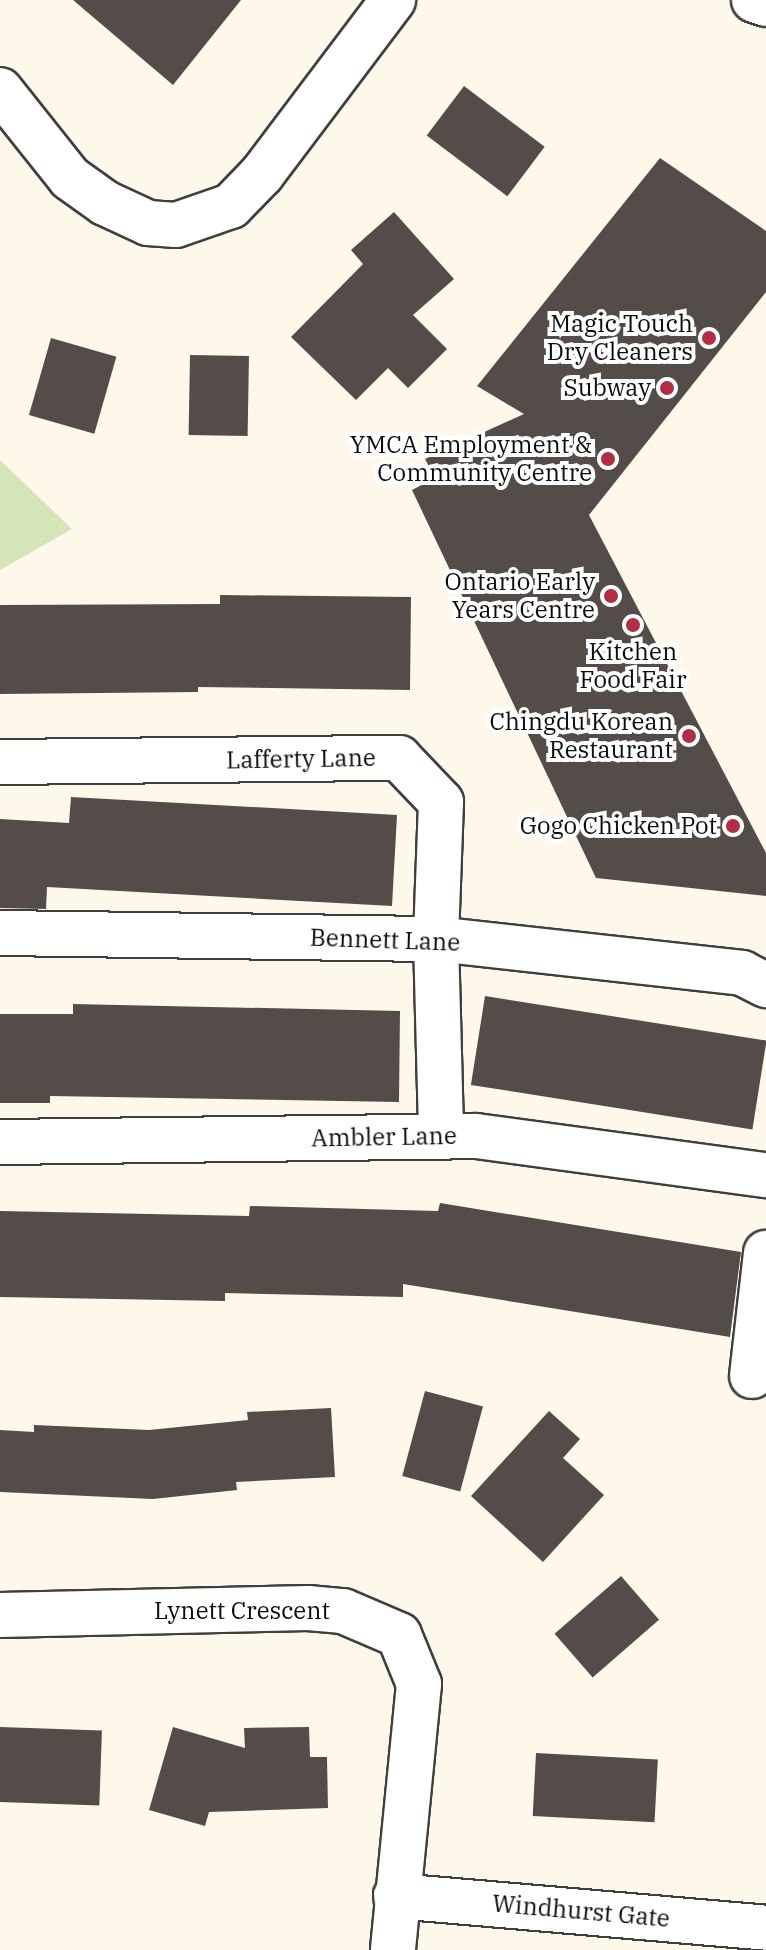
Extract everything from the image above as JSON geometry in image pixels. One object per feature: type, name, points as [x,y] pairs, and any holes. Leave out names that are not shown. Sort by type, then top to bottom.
[{"type":"street","points":[[0,90],[70,178],[105,203],[148,223],[176,225],[231,206],[262,174],[393,0]]},
{"type":"street","points":[[754,0],[766,4]]},
{"type":"street","name":"Lafferty Lane","points":[[0,762],[399,758],[441,802],[436,939],[441,1136]]},
{"type":"street","name":"Bennett Lane","points":[[0,933],[436,939],[742,973],[766,985]]},
{"type":"street","name":"Ambler Lane","points":[[0,1142],[485,1137],[766,1175]]},
{"type":"street","points":[[752,1376],[766,1253]]},
{"type":"street","name":"Lynett Crescent","points":[[0,1615],[308,1608],[343,1611],[381,1623],[399,1635],[419,1684],[393,1950]]},
{"type":"street","name":"Windhurst Gate","points":[[396,1896],[766,1928]]},
{"type":"green space","points":[[0,460],[72,529],[0,570]]},
{"type":"building","points":[[73,0],[241,0],[173,85]]},
{"type":"building","points":[[464,86],[545,147],[507,196],[427,136]]},
{"type":"building","points":[[660,158],[766,231],[766,292],[589,515],[766,853],[766,896],[596,878],[412,490],[435,478],[425,459],[524,414],[477,386]]},
{"type":"building","points":[[394,212],[454,279],[413,315],[447,349],[408,388],[388,368],[356,400],[291,337],[363,264],[351,250]]},
{"type":"building","points":[[51,338],[116,357],[94,434],[29,415]]},
{"type":"building","points":[[190,355],[249,356],[248,436],[189,435]]},
{"type":"building","points":[[220,595],[411,597],[410,690],[198,687],[198,692],[0,694],[0,605],[220,604]]},
{"type":"building","points":[[71,797],[397,815],[392,906],[47,887],[46,909],[0,908],[0,819],[69,823]]},
{"type":"building","points":[[485,996],[766,1041],[752,1129],[471,1085]]},
{"type":"building","points":[[73,1004],[400,1011],[399,1102],[50,1096],[50,1103],[0,1103],[0,1014],[73,1014]]},
{"type":"building","points":[[440,1203],[741,1252],[730,1337],[403,1284],[403,1297],[225,1293],[225,1301],[0,1297],[0,1211],[249,1216],[250,1206],[438,1211]]},
{"type":"building","points":[[425,1391],[483,1407],[460,1492],[402,1476]]},
{"type":"building","points":[[331,1408],[335,1477],[236,1482],[237,1490],[153,1499],[0,1492],[0,1430],[34,1432],[34,1425],[149,1430],[248,1420],[247,1412]]},
{"type":"building","points":[[549,1411],[580,1439],[563,1458],[604,1495],[543,1562],[471,1496]]},
{"type":"building","points":[[621,1576],[659,1620],[593,1678],[555,1634]]},
{"type":"building","points":[[0,1727],[102,1731],[99,1806],[0,1802]]},
{"type":"building","points":[[173,1727],[245,1748],[244,1728],[309,1727],[310,1757],[327,1757],[328,1808],[209,1812],[205,1826],[149,1810]]},
{"type":"building","points":[[536,1753],[658,1759],[655,1822],[533,1816]]},
{"type":"place","name":"Magic Touch Dry Cleaners","points":[[709,338]]},
{"type":"place","name":"Subway","points":[[667,388]]},
{"type":"place","name":"YMCA Employment & Community Centre","points":[[608,459]]},
{"type":"place","name":"Ontario Early Years Centre","points":[[611,596]]},
{"type":"place","name":"Kitchen Food Fair","points":[[633,625]]},
{"type":"place","name":"Chingdu Korean Restaurant","points":[[689,736]]},
{"type":"place","name":"Gogo Chicken Pot","points":[[733,826]]}]
